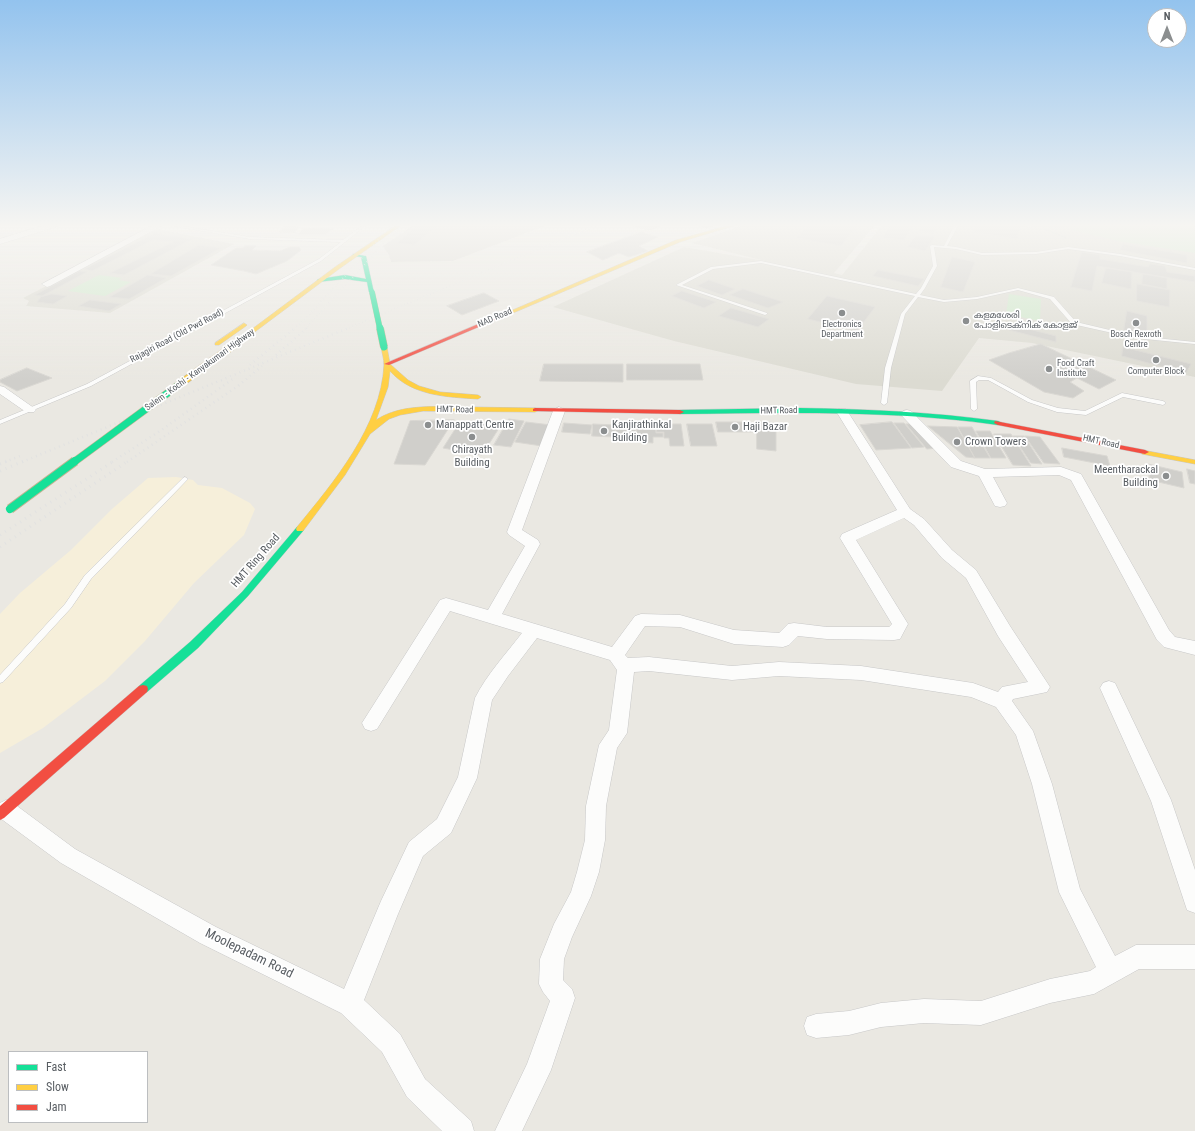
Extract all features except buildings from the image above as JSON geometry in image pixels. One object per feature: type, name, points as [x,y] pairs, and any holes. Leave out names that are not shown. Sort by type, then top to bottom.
[{"type":"main road","name":"Salem - Kochi - Kanyakumari Highway","points":[[281,298],[315,277]]},
{"type":"main road","name":"Salem - Kochi - Kanyakumari Highway","points":[[8,511],[234,345],[323,277]]},
{"type":"main road","points":[[319,281],[345,277],[369,282]]},
{"type":"main road","name":"HMT Ring Road","points":[[3,812],[194,645],[245,594],[328,493],[350,463],[367,434],[381,402],[387,364],[368,277]]},
{"type":"main road","name":"NAD Road","points":[[387,364],[593,277]]},
{"type":"main road","name":"Salem - Kochi - Kanyakumari Highway","points":[[214,346],[249,321]]},
{"type":"main road","name":"HMT Road","points":[[387,364],[392,374],[408,385],[422,390],[462,396],[491,398]]},
{"type":"main road","name":"HMT Road","points":[[763,402],[884,403],[922,405]]},
{"type":"main road","name":"HMT Road","points":[[367,434],[376,421],[384,417],[394,413],[423,409],[559,411],[842,411],[976,419],[1195,462]]},
{"type":"main road","points":[[971,409],[984,410]]},
{"type":"street","points":[[47,284],[61,277]]},
{"type":"street","points":[[0,389],[30,410]]},
{"type":"street","points":[[492,617],[533,544],[514,532],[559,411]]},
{"type":"street","points":[[842,411],[905,512],[919,522],[948,554],[971,574],[1004,631],[1041,687],[1008,692],[1002,702]]},
{"type":"street","points":[[907,414],[956,464],[984,473],[1061,471],[1076,477],[1163,635],[1170,642],[1195,648]]},
{"type":"street","points":[[984,473],[1000,503]]},
{"type":"street","points":[[620,660],[641,620],[680,621],[734,637],[783,640],[794,630],[894,634],[900,624],[847,538],[905,512]]},
{"type":"street","points":[[371,723],[446,604],[534,630],[620,660],[732,673],[779,669],[861,674],[973,690],[1002,702],[1024,731],[1044,791],[1070,892],[1111,972]]},
{"type":"street","points":[[350,1004],[416,849],[444,826],[467,778],[484,698],[502,671],[534,630]]},
{"type":"street","points":[[508,1131],[538,1070],[555,1025],[563,998],[551,984],[552,959],[562,932],[580,896],[588,872],[595,840],[596,806],[608,745],[618,733],[626,669],[620,660]]},
{"type":"street","points":[[1109,688],[1161,800],[1195,902]]},
{"type":"street","name":"Moolepadam Road","points":[[3,812],[68,856],[208,935],[350,1004],[390,1043],[416,1088],[461,1131]]},
{"type":"street","points":[[816,1026],[849,1023],[881,1014],[924,1011],[981,1013],[1050,991],[1094,982],[1136,957],[1195,957]]},
{"type":"lane","name":"Rajagiri Road (Old Pwd Road)","points":[[0,422],[89,385],[289,277]]},
{"type":"lane","points":[[694,277],[678,285],[765,314]]},
{"type":"lane","points":[[832,277],[944,301],[977,298],[1018,289],[1052,298],[1074,323],[1135,337],[1195,343]]},
{"type":"lane","points":[[884,403],[888,368],[903,314],[928,277]]},
{"type":"lane","points":[[971,409],[973,381],[978,378],[989,379],[997,382],[1030,401],[1057,410],[1086,413],[1122,395],[1163,403]]},
{"type":"lane","points":[[0,680],[68,606],[88,577],[185,479]]},
{"type":"shaded area","points":[[64,277],[175,277],[110,313],[26,306],[29,301],[23,298]]},
{"type":"shaded area","points":[[619,277],[1195,277],[1195,377],[1032,343],[979,338],[942,391],[856,384],[674,341],[553,307]]},
{"type":"shaded area","points":[[176,477],[193,480],[198,485],[222,488],[250,503],[255,509],[244,535],[194,583],[145,641],[105,681],[43,728],[0,753],[0,614],[20,593],[71,550],[112,509],[148,478]]},
{"type":"green space","points":[[96,277],[122,278],[118,280],[131,282],[105,296],[68,291]]},
{"type":"green space","points":[[1009,294],[1041,299],[1040,321],[1006,314]]},
{"type":"railway","points":[[294,329],[344,277]]},
{"type":"railway","points":[[305,329],[353,277]]},
{"type":"railway","points":[[346,329],[472,277]]},
{"type":"railway","points":[[250,365],[295,328]]},
{"type":"railway","points":[[276,355],[307,328]]},
{"type":"railway","points":[[22,462],[348,328]]},
{"type":"railway","points":[[127,462],[238,386],[262,366]]},
{"type":"railway","points":[[112,462],[163,429],[234,378]]},
{"type":"railway","points":[[5,462],[20,456]]},
{"type":"railway","points":[[0,464],[7,461]]},
{"type":"railway","points":[[0,471],[24,461]]},
{"type":"railway","points":[[0,535],[114,461]]},
{"type":"railway","points":[[0,547],[128,461]]},
{"type":"traffic: fast","points":[[319,281],[345,277],[369,281]]},
{"type":"traffic: fast","points":[[368,277],[372,292]]},
{"type":"traffic: fast","points":[[372,292],[384,347]]},
{"type":"traffic: fast","points":[[10,509],[184,381]]},
{"type":"traffic: fast","points":[[680,412],[880,412],[919,414],[998,423]]},
{"type":"traffic: fast","points":[[143,689],[194,645],[245,594],[300,529]]},
{"type":"traffic: slow","points":[[234,345],[325,277]]},
{"type":"traffic: slow","points":[[511,312],[594,277]]},
{"type":"traffic: slow","points":[[217,344],[244,325]]},
{"type":"traffic: slow","points":[[184,381],[234,345]]},
{"type":"traffic: slow","points":[[300,529],[343,474],[368,431],[378,409],[384,387],[387,365],[384,347]]},
{"type":"traffic: slow","points":[[387,364],[406,382],[428,391],[440,394],[478,397]]},
{"type":"traffic: slow","points":[[367,433],[386,417],[414,410],[535,410]]},
{"type":"traffic: slow","points":[[1145,452],[1195,462]]},
{"type":"traffic: jam","points":[[387,364],[511,312]]},
{"type":"traffic: jam","points":[[535,410],[680,412]]},
{"type":"traffic: jam","points":[[998,423],[1145,452]]},
{"type":"traffic: jam","points":[[0,814],[143,689]]},
{"type":"place","name":"Electronics Department","points":[[842,313]]},
{"type":"place","name":"കളമശേരി പോളിടെക്നിക് കോളജ്","points":[[966,321]]},
{"type":"place","name":"Bosch Rexroth Centre","points":[[1136,323]]},
{"type":"place","name":"Computer Block","points":[[1156,360]]},
{"type":"place","name":"Food Craft Institute","points":[[1049,369]]},
{"type":"place","name":"Manappatt Centre","points":[[428,425]]},
{"type":"place","name":"Haji Bazar","points":[[735,427]]},
{"type":"place","name":"Kanjirathinkal Building","points":[[604,431]]},
{"type":"place","name":"Chirayath Building","points":[[472,437]]},
{"type":"place","name":"Crown Towers","points":[[957,442]]},
{"type":"place","name":"Meentharackal Building","points":[[1166,476]]}]
